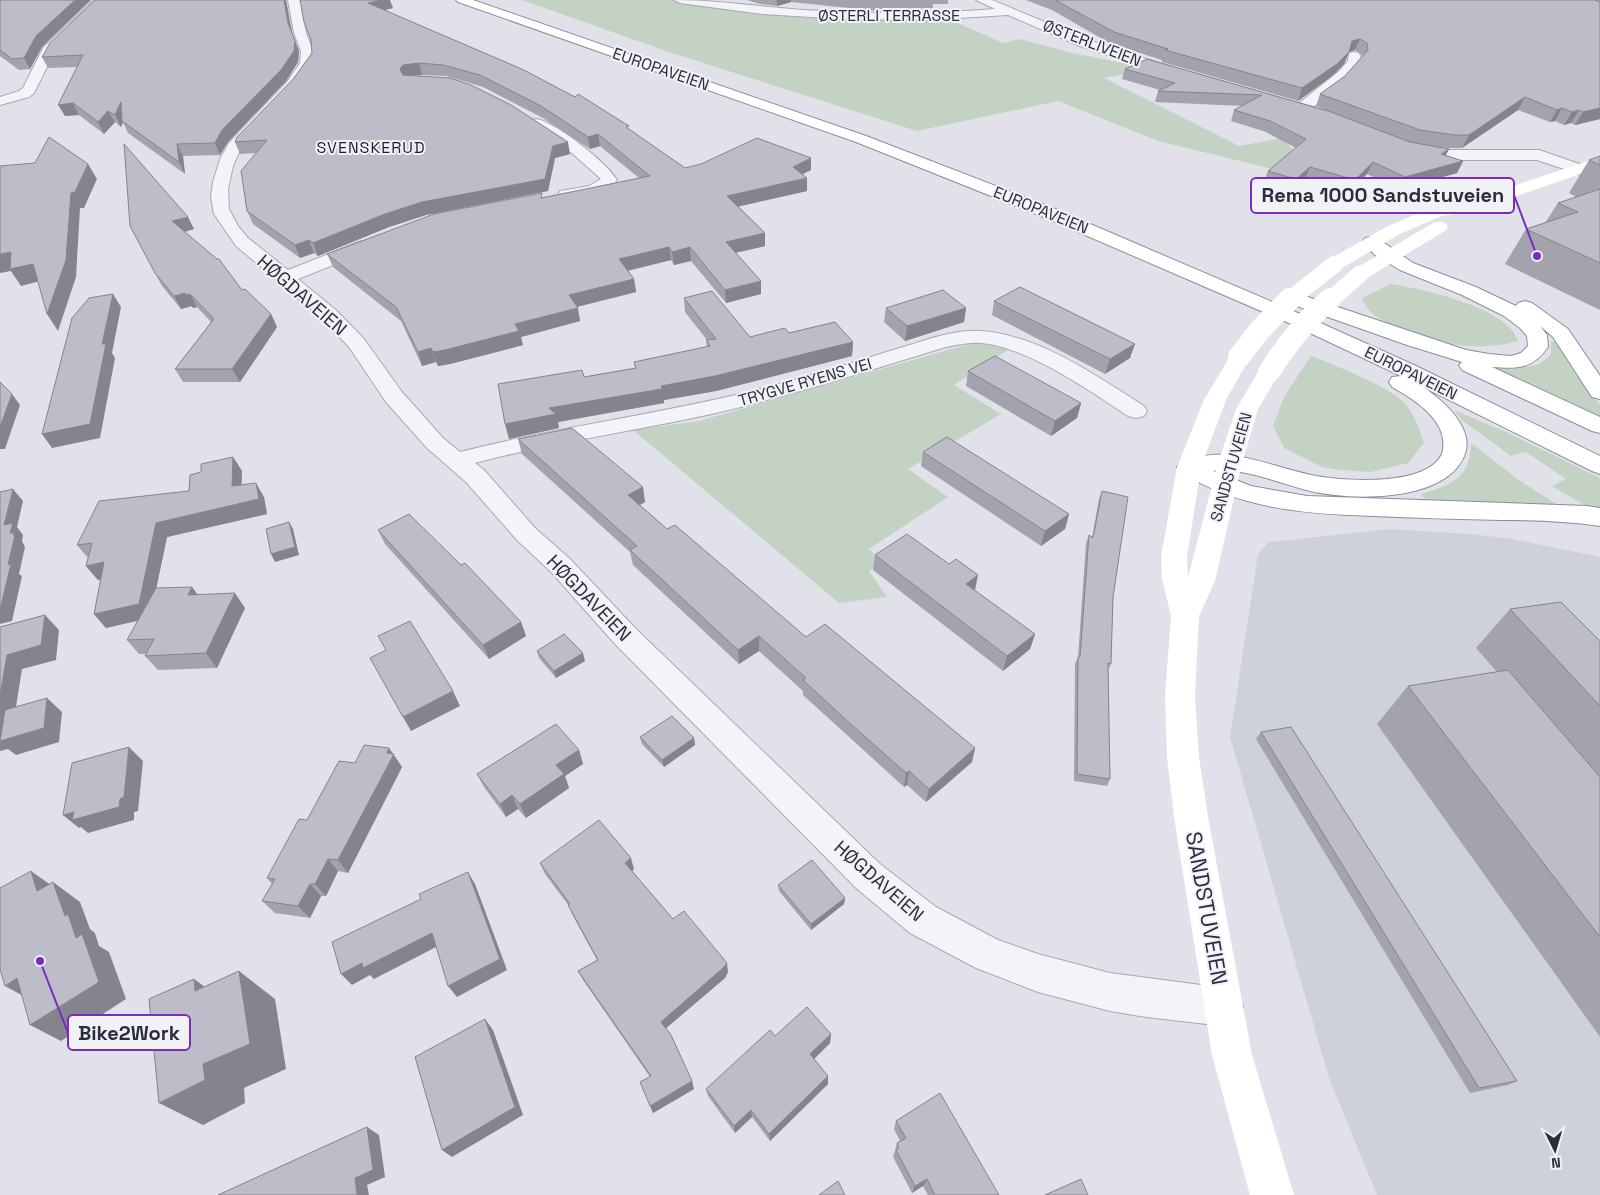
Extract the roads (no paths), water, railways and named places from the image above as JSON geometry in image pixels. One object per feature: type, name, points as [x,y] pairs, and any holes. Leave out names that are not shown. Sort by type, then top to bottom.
[{"type":"main road","name":"EUROPAVEIEN","points":[[462,0],[766,105],[903,155],[1047,212],[1298,320],[1406,370],[1600,466]]},
{"type":"main road","name":"EUROPAVEIEN","points":[[487,0],[877,132],[1102,220]]},
{"type":"main road","name":"SANDSTUVEIEN","points":[[1186,616],[1175,578],[1174,557],[1189,467],[1215,400],[1239,357],[1271,316],[1289,298],[1335,264],[1370,242],[1437,212],[1468,207],[1600,162]]},
{"type":"main road","name":"SANDSTUVEIEN","points":[[1272,1195],[1232,1055],[1198,864],[1183,757],[1180,696],[1186,616],[1201,581],[1227,475],[1247,409],[1284,349],[1318,310],[1360,274],[1454,219],[1468,207]]},
{"type":"main road","name":"EUROPAVEIEN","points":[[1135,234],[1272,291],[1424,360],[1600,445]]},
{"type":"main road","points":[[1370,242],[1505,296],[1546,320],[1568,342],[1600,392]]},
{"type":"main road","points":[[1272,291],[1438,349],[1480,360],[1516,360],[1535,352],[1539,346],[1539,338],[1529,324],[1509,310],[1446,281],[1418,272],[1396,252]]},
{"type":"main road","points":[[1189,467],[1206,478],[1227,475],[1341,487],[1396,486],[1420,482],[1446,466],[1454,455],[1456,444],[1453,431],[1440,411],[1409,387],[1298,320]]},
{"type":"main road","points":[[1438,349],[1600,426]]},
{"type":"main road","points":[[1227,475],[1261,498],[1295,504],[1408,510],[1550,512],[1600,517]]},
{"type":"street","points":[[0,101],[24,94],[29,90],[48,51],[101,0]]},
{"type":"street","name":"HØGDAVEIEN","points":[[294,0],[300,33],[307,51],[308,60],[292,85],[234,146],[223,175],[220,205],[231,229],[242,242],[330,315],[357,343],[394,397],[435,443],[458,460],[475,476],[526,534],[560,566],[626,637],[868,876],[923,920],[989,955],[1038,973],[1110,992],[1224,1007]]},
{"type":"street","name":"ØSTERLI TERRASSE","points":[[680,0],[763,11],[861,18],[934,17],[1009,11]]},
{"type":"street","name":"ØSTERLIVEIEN","points":[[982,0],[1084,43],[1187,76]]},
{"type":"street","points":[[1316,113],[1292,106],[1314,100],[1343,75],[1355,61],[1354,56]]},
{"type":"street","points":[[525,116],[590,160],[608,175],[609,180],[606,184],[595,189],[554,197]]},
{"type":"street","points":[[1398,145],[1417,151],[1448,155],[1539,155],[1579,169]]},
{"type":"street","points":[[285,278],[382,239]]},
{"type":"street","name":"TRYGVE RYENS VEI","points":[[458,460],[533,441],[688,414],[770,393],[938,344],[972,337],[997,339],[1024,349],[1102,388],[1136,411]]},
{"type":"place","name":"Rema 1000 Sandstuveien","points":[[1537,256]]},
{"type":"place","name":"Bike2Work","points":[[40,961]]},
{"type":"district","name":"SVENSKERUD","points":[[371,147]]}]
